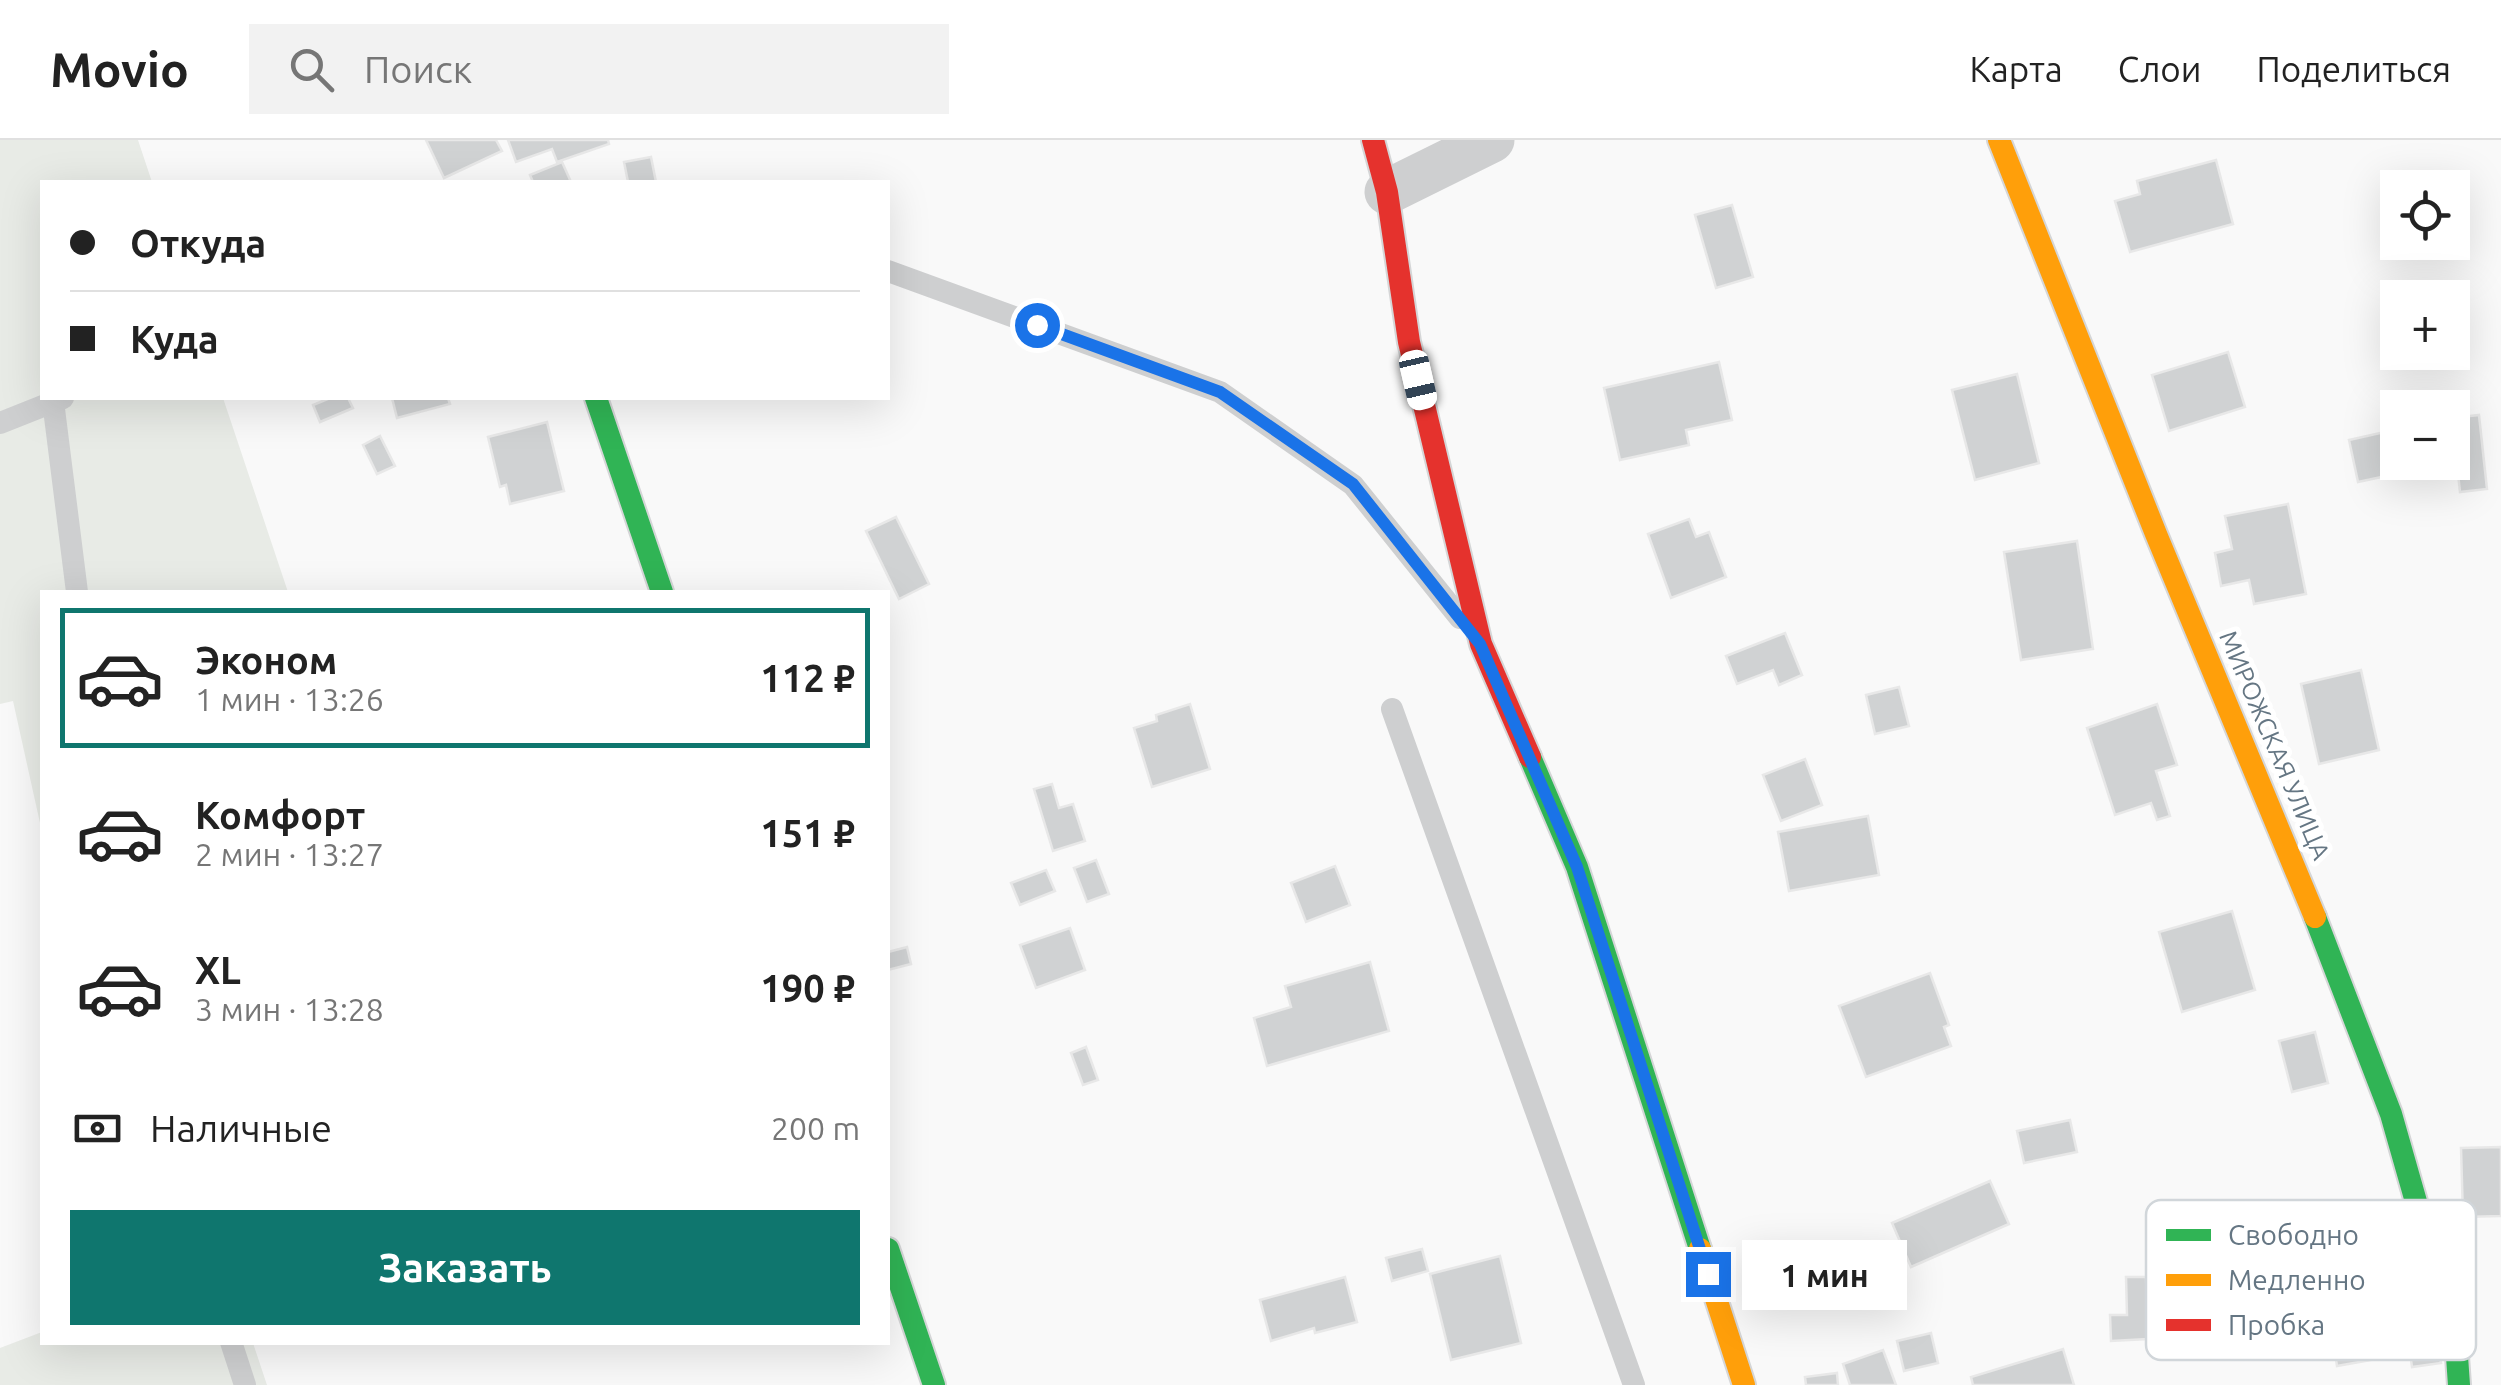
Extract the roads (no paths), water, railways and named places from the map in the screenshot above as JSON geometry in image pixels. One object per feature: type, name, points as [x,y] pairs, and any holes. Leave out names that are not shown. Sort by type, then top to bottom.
[{"type":"street","points":[[1373,140],[1387,192],[1409,342],[1480,644],[1577,867],[1744,1385]]},
{"type":"street","points":[[1387,192],[1492,140]]},
{"type":"street","name":"МИРОЖСКАЯ УЛИЦА","points":[[1999,140],[2156,534],[2296,866],[2391,1114],[2416,1200]]},
{"type":"street","points":[[597,400],[661,590]]},
{"type":"street","points":[[890,1255],[934,1385]]},
{"type":"street","name":"МИРОЖСКАЯ УЛИЦА","points":[[2457,1360],[2458,1385]]},
{"type":"lane","points":[[890,272],[1220,392],[1353,484],[1480,644]]},
{"type":"lane","points":[[0,423],[56,400]]},
{"type":"lane","points":[[58,400],[77,590]]},
{"type":"lane","points":[[1392,709],[1634,1385]]},
{"type":"lane","points":[[232,1345],[245,1385]]}]
